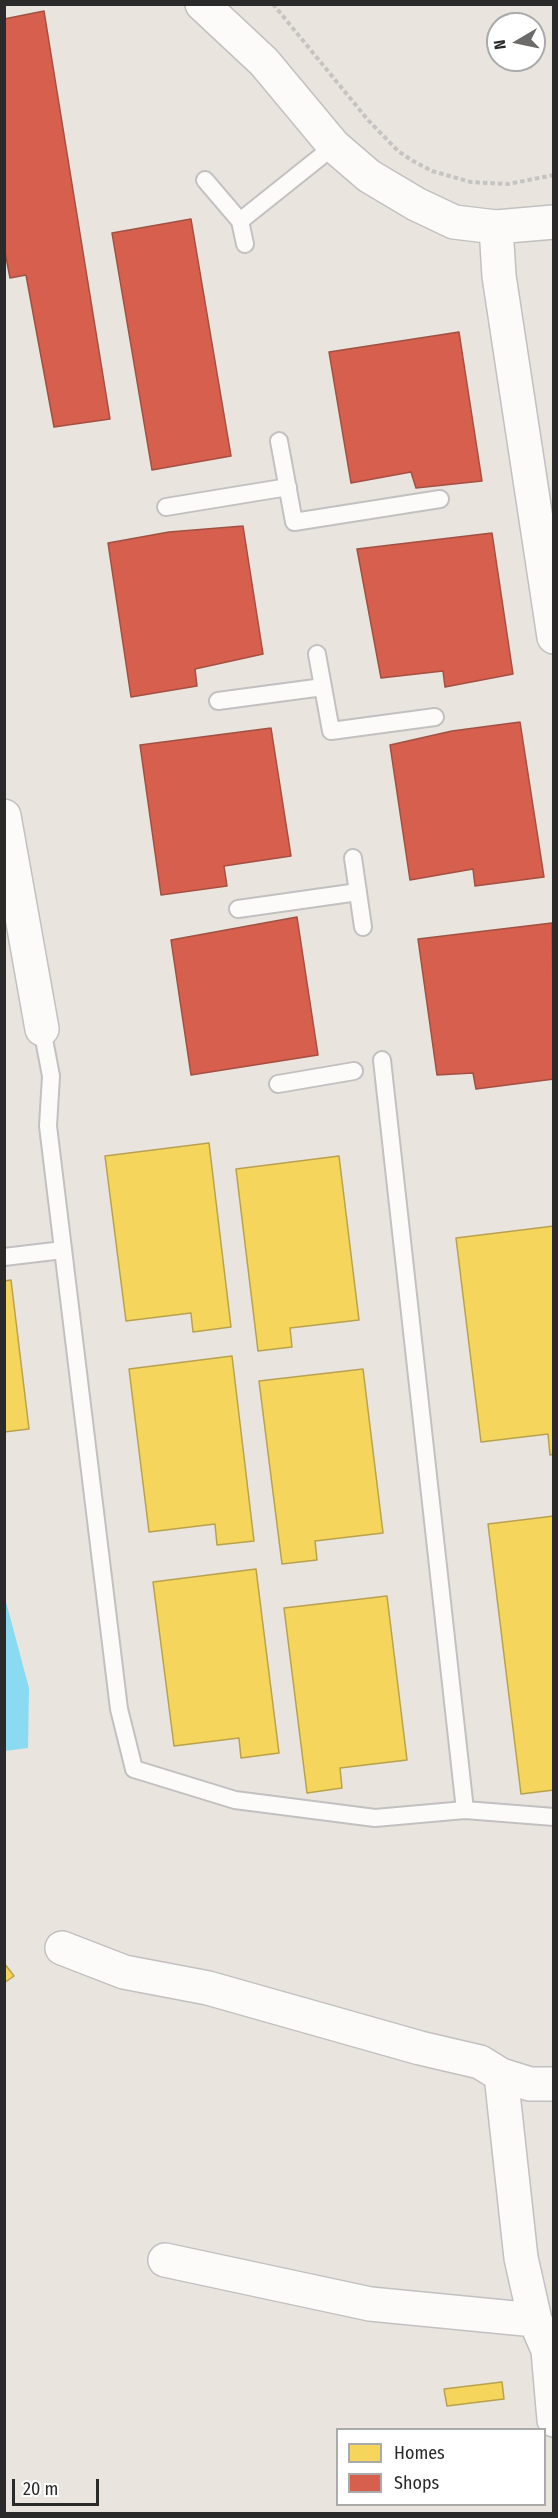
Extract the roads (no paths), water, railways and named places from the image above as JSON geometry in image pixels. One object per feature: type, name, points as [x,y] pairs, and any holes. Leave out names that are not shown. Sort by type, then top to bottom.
[{"type":"street","points":[[202,4],[264,62],[333,146],[369,176],[416,204],[454,222],[496,227],[554,222]]},
{"type":"street","points":[[496,227],[499,276],[554,637]]},
{"type":"street","points":[[4,816],[42,1029]]},
{"type":"street","points":[[62,1948],[124,1972],[207,1988],[420,2048],[480,2062],[501,2075],[530,2084],[554,2084]]},
{"type":"street","points":[[501,2075],[505,2133],[521,2258],[534,2320],[551,2350],[554,2421]]},
{"type":"street","points":[[165,2260],[370,2304],[534,2320]]},
{"type":"lane","points":[[240,221],[333,146]]},
{"type":"lane","points":[[205,180],[240,221],[245,244]]},
{"type":"lane","points":[[279,441],[294,522],[440,499]]},
{"type":"lane","points":[[166,507],[288,487]]},
{"type":"lane","points":[[317,654],[331,731],[435,717]]},
{"type":"lane","points":[[218,701],[323,687]]},
{"type":"lane","points":[[353,858],[363,927]]},
{"type":"lane","points":[[238,909],[358,892]]},
{"type":"lane","points":[[42,1029],[51,1076],[48,1126],[118,1709],[134,1769],[235,1800],[375,1818],[465,1810],[554,1817]]},
{"type":"lane","points":[[382,1060],[465,1810]]},
{"type":"lane","points":[[278,1084],[354,1071]]},
{"type":"lane","points":[[4,1257],[63,1250]]},
{"type":"water","points":[[5,1598],[29,1688],[28,1748],[5,1751]]}]
